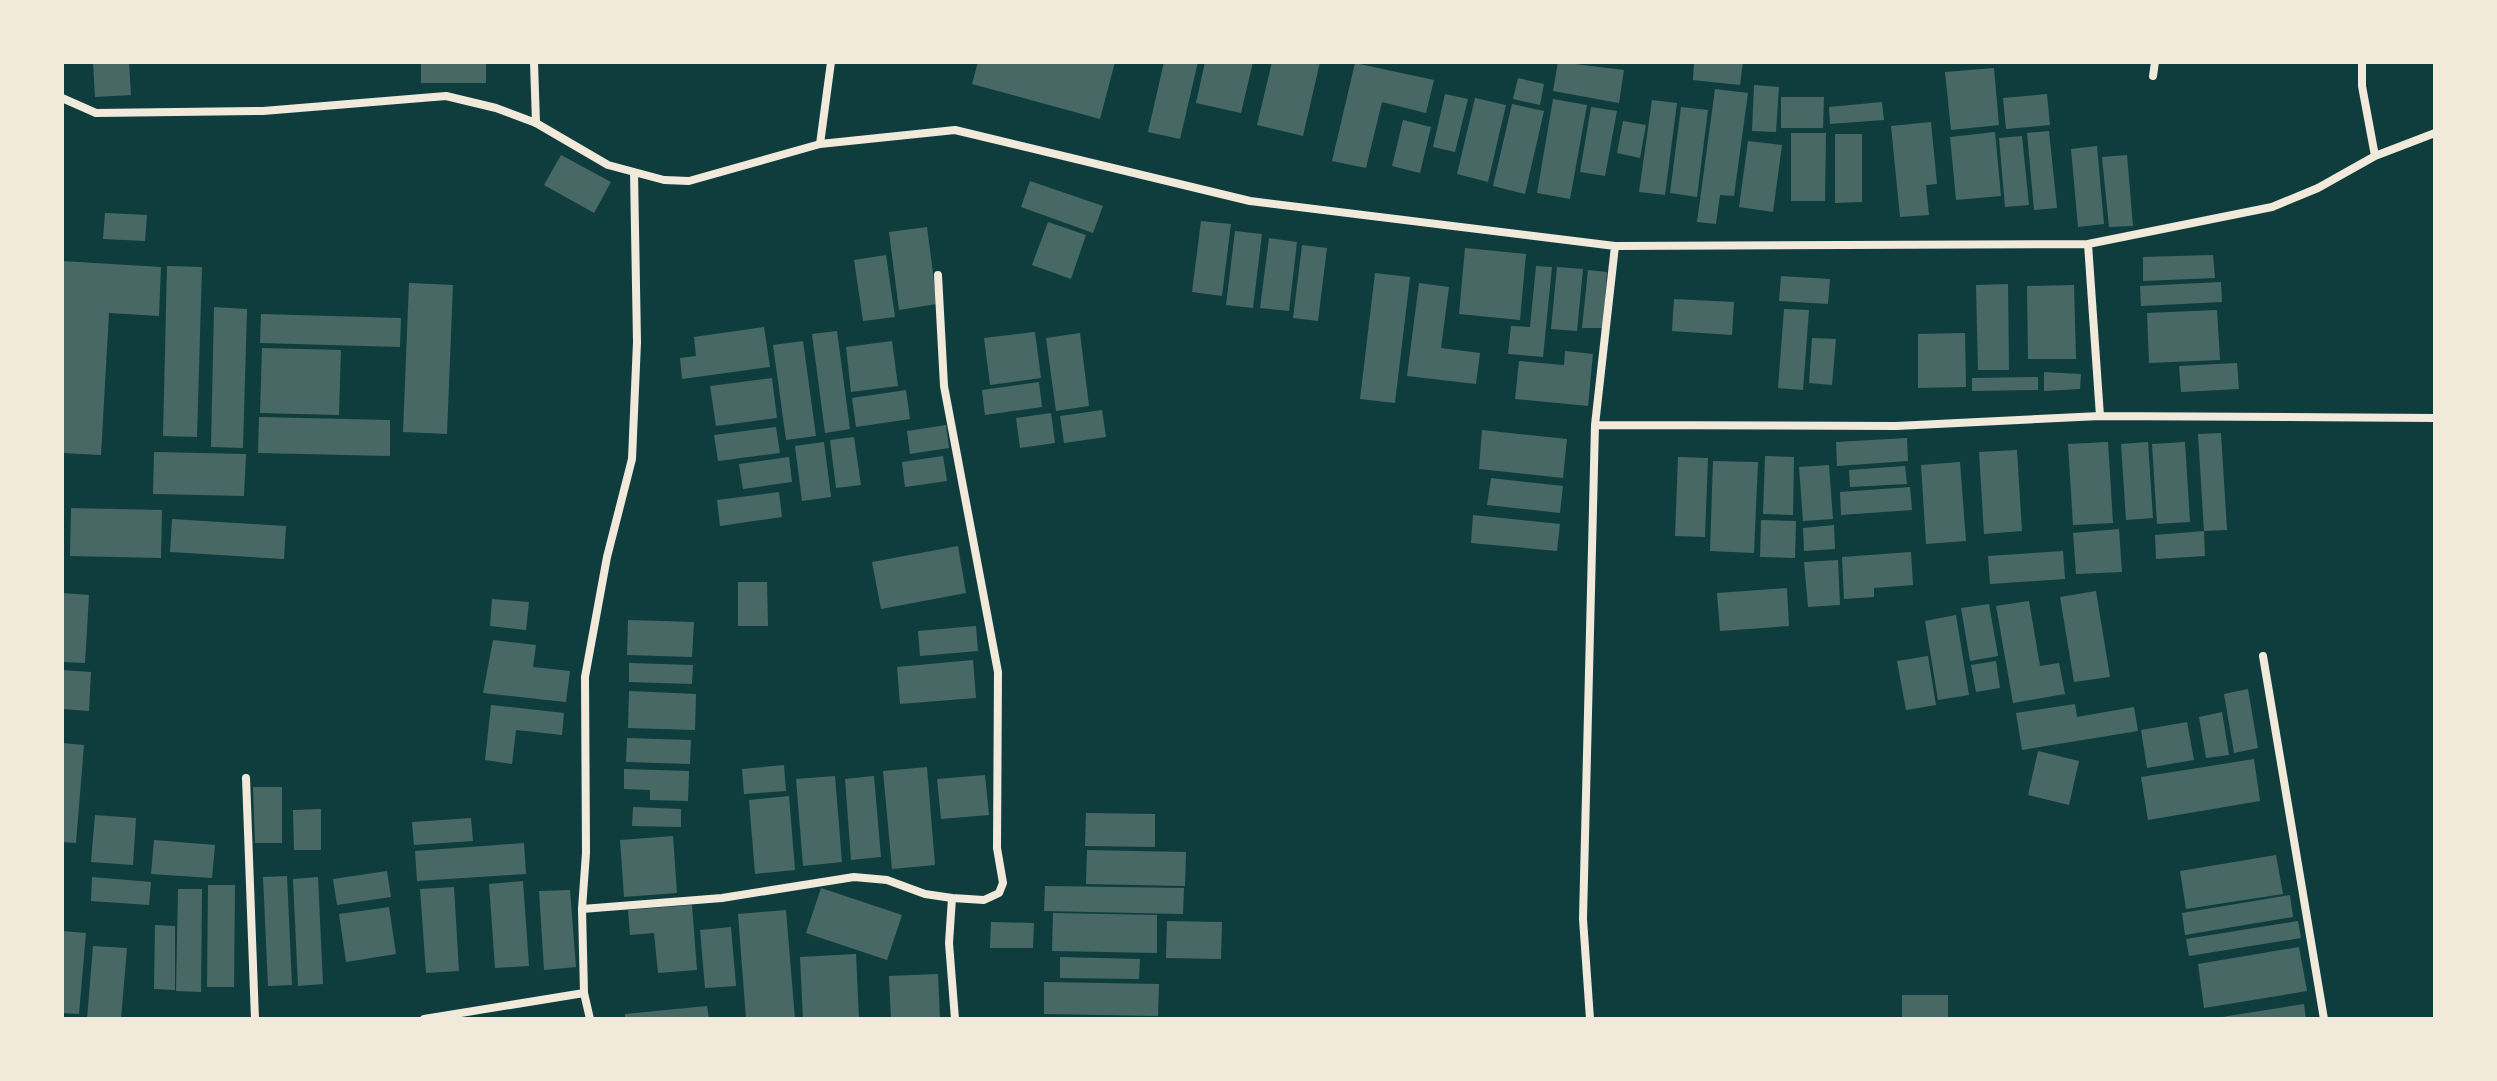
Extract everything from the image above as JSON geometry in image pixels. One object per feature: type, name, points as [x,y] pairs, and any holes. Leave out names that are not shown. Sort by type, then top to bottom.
[{"type":"street","points":[[534,62],[536,123]]},
{"type":"street","points":[[820,144],[831,62]]},
{"type":"street","points":[[2153,76],[2155,62]]},
{"type":"street","points":[[2362,62],[2362,86],[2375,156]]},
{"type":"street","points":[[62,98],[96,113],[263,111],[446,96],[496,108],[536,123],[608,165],[664,180],[689,181],[820,144],[955,130],[1250,201],[1322,207],[1615,246],[2088,244],[2272,207],[2318,188],[2375,156],[2435,133]]},
{"type":"street","points":[[590,1019],[584,993],[582,909],[586,853],[585,677],[607,557],[632,459],[637,342],[634,172]]},
{"type":"street","points":[[2088,244],[2100,416]]},
{"type":"street","points":[[1590,1015],[1583,919],[1595,425],[1615,246]]},
{"type":"street","points":[[582,909],[722,898],[854,877],[887,880],[925,894],[952,898],[984,900],[999,893],[1003,883],[996,820],[998,672],[944,386],[938,275]]},
{"type":"street","points":[[1595,425],[1896,426],[2100,416],[2435,418]]},
{"type":"street","points":[[2263,656],[2324,1019]]},
{"type":"street","points":[[246,778],[255,1019]]},
{"type":"street","points":[[952,898],[949,943],[955,1019]]},
{"type":"street","points":[[424,1019],[584,993]]},
{"type":"building","points":[[93,62],[129,62],[131,95],[95,97]]},
{"type":"building","points":[[486,62],[486,83],[421,83],[421,63]]},
{"type":"building","points":[[978,62],[1115,62],[1100,119],[972,84]]},
{"type":"building","points":[[1164,62],[1198,62],[1180,139],[1148,132]]},
{"type":"building","points":[[1205,62],[1253,62],[1241,113],[1196,103]]},
{"type":"building","points":[[1272,62],[1320,62],[1303,136],[1257,125]]},
{"type":"building","points":[[1558,62],[1624,70],[1619,103],[1553,91]]},
{"type":"building","points":[[1694,62],[1743,62],[1740,85],[1693,80]]},
{"type":"building","points":[[1355,63],[1434,80],[1426,113],[1382,102],[1366,168],[1332,161]]},
{"type":"building","points":[[1994,68],[1999,125],[1951,130],[1945,72]]},
{"type":"building","points":[[1518,78],[1544,84],[1540,105],[1513,99]]},
{"type":"building","points":[[1754,85],[1779,87],[1776,132],[1752,131]]},
{"type":"building","points":[[1715,89],[1748,93],[1734,196],[1720,195],[1716,224],[1697,222]]},
{"type":"building","points":[[1445,94],[1468,99],[1455,152],[1433,147]]},
{"type":"building","points":[[2047,94],[2050,125],[2006,129],[2003,98]]},
{"type":"building","points":[[1781,97],[1824,97],[1823,128],[1781,128]]},
{"type":"building","points":[[1475,98],[1506,105],[1488,182],[1457,174]]},
{"type":"building","points":[[1553,99],[1587,105],[1570,199],[1537,193]]},
{"type":"building","points":[[1652,100],[1677,103],[1665,195],[1639,192]]},
{"type":"building","points":[[1882,102],[1884,120],[1830,124],[1829,107]]},
{"type":"building","points":[[1512,104],[1544,111],[1525,194],[1493,186]]},
{"type":"building","points":[[1591,107],[1617,111],[1605,176],[1580,172]]},
{"type":"building","points":[[1681,107],[1708,110],[1697,197],[1670,193]]},
{"type":"building","points":[[1403,120],[1431,127],[1420,173],[1392,166]]},
{"type":"building","points":[[1623,121],[1646,125],[1640,158],[1617,153]]},
{"type":"building","points":[[1931,122],[1937,184],[1926,185],[1929,215],[1900,217],[1891,126]]},
{"type":"building","points":[[2049,131],[2057,208],[2034,210],[2027,133]]},
{"type":"building","points":[[1995,132],[2001,196],[1956,200],[1950,137]]},
{"type":"building","points":[[1791,133],[1826,133],[1825,201],[1791,201]]},
{"type":"building","points":[[1835,134],[1862,134],[1862,202],[1835,203]]},
{"type":"building","points":[[2022,136],[2029,205],[2005,207],[1999,138]]},
{"type":"building","points":[[1748,141],[1782,145],[1773,212],[1739,207]]},
{"type":"building","points":[[2097,146],[2104,224],[2078,227],[2071,149]]},
{"type":"building","points":[[561,155],[611,182],[594,213],[544,185]]},
{"type":"building","points":[[2127,155],[2133,226],[2109,227],[2102,157]]},
{"type":"building","points":[[1030,181],[1103,206],[1093,233],[1021,207]]},
{"type":"building","points":[[105,213],[147,215],[145,241],[103,239]]},
{"type":"building","points":[[1201,221],[1231,224],[1222,296],[1192,292]]},
{"type":"building","points":[[1048,222],[1086,235],[1071,279],[1032,265]]},
{"type":"building","points":[[927,227],[937,304],[899,310],[889,232]]},
{"type":"building","points":[[1235,231],[1262,234],[1253,308],[1226,305]]},
{"type":"building","points":[[1269,238],[1297,242],[1289,311],[1260,308]]},
{"type":"building","points":[[1302,245],[1327,248],[1318,321],[1293,318]]},
{"type":"building","points":[[1465,248],[1526,254],[1520,320],[1459,314]]},
{"type":"building","points":[[886,255],[895,317],[863,321],[854,260]]},
{"type":"building","points":[[2213,255],[2215,278],[2143,281],[2143,257]]},
{"type":"building","points":[[62,261],[161,267],[159,316],[109,313],[101,455],[62,453]]},
{"type":"building","points":[[167,266],[202,267],[197,437],[163,436]]},
{"type":"building","points":[[1536,266],[1552,267],[1543,357],[1508,354],[1511,326],[1530,327]]},
{"type":"building","points":[[1557,267],[1583,269],[1577,331],[1551,329]]},
{"type":"building","points":[[1588,270],[1607,272],[1603,328],[1582,328]]},
{"type":"building","points":[[1375,273],[1410,277],[1395,403],[1360,399]]},
{"type":"building","points":[[1781,276],[1830,279],[1828,304],[1779,301]]},
{"type":"building","points":[[2221,282],[2222,302],[2141,306],[2140,286]]},
{"type":"building","points":[[409,283],[453,285],[447,434],[403,432]]},
{"type":"building","points":[[1419,283],[1449,287],[1441,348],[1480,353],[1476,384],[1407,376]]},
{"type":"building","points":[[2008,284],[2009,370],[1978,370],[1976,285]]},
{"type":"building","points":[[2074,285],[2076,359],[2028,359],[2027,286]]},
{"type":"building","points":[[1674,299],[1734,302],[1732,335],[1672,331]]},
{"type":"building","points":[[214,307],[247,309],[243,448],[211,447]]},
{"type":"building","points":[[1784,309],[1809,310],[1803,390],[1778,388]]},
{"type":"building","points":[[2217,310],[2220,360],[2149,363],[2147,313]]},
{"type":"building","points":[[261,314],[401,318],[400,347],[260,343]]},
{"type":"building","points":[[764,327],[770,367],[682,379],[680,358],[696,356],[694,337]]},
{"type":"building","points":[[837,331],[850,429],[825,433],[812,334]]},
{"type":"building","points":[[1035,332],[1041,378],[990,385],[984,338]]},
{"type":"building","points":[[1080,333],[1089,406],[1056,411],[1046,338]]},
{"type":"building","points":[[1965,333],[1966,387],[1918,388],[1918,334]]},
{"type":"building","points":[[1812,338],[1836,339],[1832,385],[1809,383]]},
{"type":"building","points":[[803,341],[816,436],[786,440],[773,345]]},
{"type":"building","points":[[892,341],[898,386],[851,392],[846,347]]},
{"type":"building","points":[[262,348],[341,350],[339,415],[260,413]]},
{"type":"building","points":[[1565,351],[1593,354],[1588,406],[1515,399],[1519,361],[1564,365]]},
{"type":"building","points":[[2237,363],[2239,389],[2181,392],[2179,366]]},
{"type":"building","points":[[2044,372],[2081,374],[2080,389],[2044,391]]},
{"type":"building","points":[[2038,377],[2038,390],[1972,391],[1972,378]]},
{"type":"building","points":[[772,378],[777,418],[716,426],[710,386]]},
{"type":"building","points":[[1039,382],[1042,407],[985,415],[982,390]]},
{"type":"building","points":[[906,390],[910,419],[856,427],[852,398]]},
{"type":"building","points":[[1102,410],[1106,437],[1064,443],[1060,416]]},
{"type":"building","points":[[1051,413],[1055,443],[1020,448],[1016,418]]},
{"type":"building","points":[[259,417],[390,420],[390,456],[258,453]]},
{"type":"building","points":[[946,425],[949,448],[910,454],[907,431]]},
{"type":"building","points":[[776,427],[780,453],[718,461],[714,435]]},
{"type":"building","points":[[1482,430],[1567,439],[1563,478],[1479,469]]},
{"type":"building","points":[[2221,433],[2227,530],[2204,531],[2198,434]]},
{"type":"building","points":[[854,437],[861,485],[836,488],[830,440]]},
{"type":"building","points":[[1907,438],[1908,461],[1837,466],[1836,442]]},
{"type":"building","points":[[824,442],[831,497],[802,501],[795,446]]},
{"type":"building","points":[[2108,442],[2113,523],[2073,525],[2068,444]]},
{"type":"building","points":[[2148,442],[2153,518],[2126,520],[2121,444]]},
{"type":"building","points":[[2185,442],[2190,522],[2157,524],[2152,444]]},
{"type":"building","points":[[2017,450],[2022,531],[1984,534],[1979,452]]},
{"type":"building","points":[[154,452],[246,454],[244,496],[153,494]]},
{"type":"building","points":[[943,456],[947,481],[905,487],[902,462]]},
{"type":"building","points":[[1765,456],[1794,457],[1793,515],[1763,514]]},
{"type":"building","points":[[789,457],[792,482],[743,489],[739,464]]},
{"type":"building","points":[[1678,457],[1708,458],[1705,537],[1675,536]]},
{"type":"building","points":[[1713,461],[1758,462],[1754,553],[1710,551]]},
{"type":"building","points":[[1960,462],[1966,541],[1926,544],[1921,465]]},
{"type":"building","points":[[1829,465],[1833,519],[1803,521],[1799,467]]},
{"type":"building","points":[[1905,466],[1907,484],[1850,487],[1849,470]]},
{"type":"building","points":[[1491,478],[1563,486],[1560,513],[1487,505]]},
{"type":"building","points":[[1910,487],[1912,510],[1841,515],[1840,492]]},
{"type":"building","points":[[779,492],[782,517],[720,526],[717,500]]},
{"type":"building","points":[[71,508],[162,510],[161,558],[70,556]]},
{"type":"building","points":[[1473,515],[1560,524],[1557,551],[1471,543]]},
{"type":"building","points":[[172,519],[286,526],[284,559],[170,552]]},
{"type":"building","points":[[1761,520],[1796,521],[1795,558],[1760,557]]},
{"type":"building","points":[[1834,525],[1835,549],[1804,551],[1803,528]]},
{"type":"building","points":[[2119,529],[2122,572],[2076,574],[2073,533]]},
{"type":"building","points":[[2204,531],[2205,556],[2156,559],[2155,535]]},
{"type":"building","points":[[958,546],[966,593],[881,609],[872,562]]},
{"type":"building","points":[[2063,551],[2065,579],[1990,584],[1988,556]]},
{"type":"building","points":[[1911,552],[1913,585],[1874,588],[1874,597],[1844,599],[1842,557]]},
{"type":"building","points":[[1838,560],[1840,605],[1808,607],[1804,562]]},
{"type":"building","points":[[738,582],[767,582],[768,626],[738,626]]},
{"type":"building","points":[[1787,588],[1789,626],[1720,631],[1717,593]]},
{"type":"building","points":[[2096,591],[2110,677],[2074,682],[2060,597]]},
{"type":"building","points":[[62,593],[89,595],[85,663],[62,662]]},
{"type":"building","points":[[492,599],[529,602],[526,630],[490,626]]},
{"type":"building","points":[[2029,601],[2040,666],[2059,663],[2065,694],[2013,703],[1996,606]]},
{"type":"building","points":[[1989,604],[1998,656],[1970,661],[1961,608]]},
{"type":"building","points":[[1956,615],[1969,695],[1938,700],[1925,621]]},
{"type":"building","points":[[628,620],[694,622],[692,657],[627,655]]},
{"type":"building","points":[[976,626],[978,651],[920,656],[918,631]]},
{"type":"building","points":[[493,640],[536,645],[533,667],[570,671],[566,702],[483,693]]},
{"type":"building","points":[[1928,656],[1936,705],[1906,710],[1897,661]]},
{"type":"building","points":[[973,660],[976,698],[900,704],[897,667]]},
{"type":"building","points":[[1996,661],[2000,688],[1976,692],[1971,665]]},
{"type":"building","points":[[629,663],[693,665],[692,684],[629,682]]},
{"type":"building","points":[[62,670],[91,672],[89,711],[62,709]]},
{"type":"building","points":[[2248,689],[2258,748],[2234,753],[2224,694]]},
{"type":"building","points":[[629,691],[696,694],[695,730],[628,728]]},
{"type":"building","points":[[2075,704],[2077,717],[2134,707],[2138,731],[2022,750],[2016,713]]},
{"type":"building","points":[[491,705],[564,713],[562,735],[516,730],[512,764],[485,760]]},
{"type":"building","points":[[2222,712],[2229,755],[2206,758],[2199,717]]},
{"type":"building","points":[[2187,722],[2194,760],[2147,768],[2141,730]]},
{"type":"building","points":[[627,738],[691,740],[690,764],[626,762]]},
{"type":"building","points":[[62,743],[84,745],[76,843],[62,842]]},
{"type":"building","points":[[2038,751],[2079,761],[2069,805],[2028,795]]},
{"type":"building","points":[[2254,759],[2260,801],[2148,820],[2141,777]]},
{"type":"building","points":[[784,765],[786,791],[744,794],[742,769]]},
{"type":"building","points":[[927,767],[935,865],[892,869],[883,771]]},
{"type":"building","points":[[624,769],[689,771],[688,801],[650,800],[650,790],[624,789]]},
{"type":"building","points":[[985,775],[989,815],[941,819],[937,779]]},
{"type":"building","points":[[835,776],[842,862],[803,866],[796,779]]},
{"type":"building","points":[[874,776],[881,857],[851,860],[845,779]]},
{"type":"building","points":[[253,787],[282,787],[282,843],[255,843]]},
{"type":"building","points":[[789,796],[795,870],[755,874],[749,800]]},
{"type":"building","points":[[633,807],[681,809],[681,827],[632,826]]},
{"type":"building","points":[[321,809],[321,850],[294,850],[293,810]]},
{"type":"building","points":[[1086,813],[1155,814],[1155,847],[1085,846]]},
{"type":"building","points":[[95,815],[136,818],[133,865],[91,862]]},
{"type":"building","points":[[471,818],[473,841],[414,845],[412,822]]},
{"type":"building","points":[[673,836],[677,893],[624,897],[620,840]]},
{"type":"building","points":[[154,840],[215,845],[212,878],[151,874]]},
{"type":"building","points":[[524,843],[526,874],[417,881],[415,851]]},
{"type":"building","points":[[1087,850],[1186,852],[1185,886],[1086,884]]},
{"type":"building","points":[[2276,855],[2283,894],[2186,909],[2180,871]]},
{"type":"building","points":[[387,871],[391,897],[337,905],[333,879]]},
{"type":"building","points":[[287,876],[292,985],[268,986],[263,877]]},
{"type":"building","points":[[92,877],[151,882],[149,905],[91,901]]},
{"type":"building","points":[[318,877],[323,984],[298,986],[293,879]]},
{"type":"building","points":[[523,881],[529,966],[495,968],[489,884]]},
{"type":"building","points":[[208,885],[235,885],[234,987],[207,987]]},
{"type":"building","points":[[1045,886],[1184,888],[1183,914],[1044,911]]},
{"type":"building","points":[[454,887],[459,971],[426,973],[420,889]]},
{"type":"building","points":[[821,888],[902,915],[887,960],[806,933]]},
{"type":"building","points":[[178,889],[202,889],[201,992],[176,991]]},
{"type":"building","points":[[570,890],[576,967],[544,970],[539,891]]},
{"type":"building","points":[[2290,895],[2293,917],[2185,935],[2182,913]]},
{"type":"building","points":[[692,905],[697,970],[658,973],[654,933],[630,935],[628,910]]},
{"type":"building","points":[[389,907],[396,954],[346,962],[339,914]]},
{"type":"building","points":[[786,910],[795,1019],[746,1019],[738,914]]},
{"type":"building","points":[[1053,913],[1157,915],[1157,953],[1052,951]]},
{"type":"building","points":[[1167,921],[1222,922],[1221,959],[1166,958]]},
{"type":"building","points":[[2298,921],[2301,938],[2189,956],[2186,939]]},
{"type":"building","points":[[991,922],[1034,923],[1033,948],[990,948]]},
{"type":"building","points":[[155,925],[175,926],[175,990],[154,989]]},
{"type":"building","points":[[731,927],[736,986],[705,988],[700,930]]},
{"type":"building","points":[[62,931],[86,933],[79,1014],[62,1013]]},
{"type":"building","points":[[93,946],[127,948],[121,1019],[87,1019]]},
{"type":"building","points":[[2299,947],[2307,991],[2204,1008],[2198,964]]},
{"type":"building","points":[[856,954],[859,1019],[803,1019],[800,957]]},
{"type":"building","points":[[1060,957],[1140,959],[1139,979],[1060,978]]},
{"type":"building","points":[[938,974],[940,1019],[891,1019],[889,976]]},
{"type":"building","points":[[1044,982],[1159,984],[1158,1016],[1044,1014]]},
{"type":"building","points":[[1902,995],[1948,995],[1948,1019],[1902,1019]]},
{"type":"building","points":[[2304,1004],[2306,1019],[2222,1019],[2222,1017]]},
{"type":"building","points":[[707,1006],[709,1019],[625,1019],[625,1014]]}]
